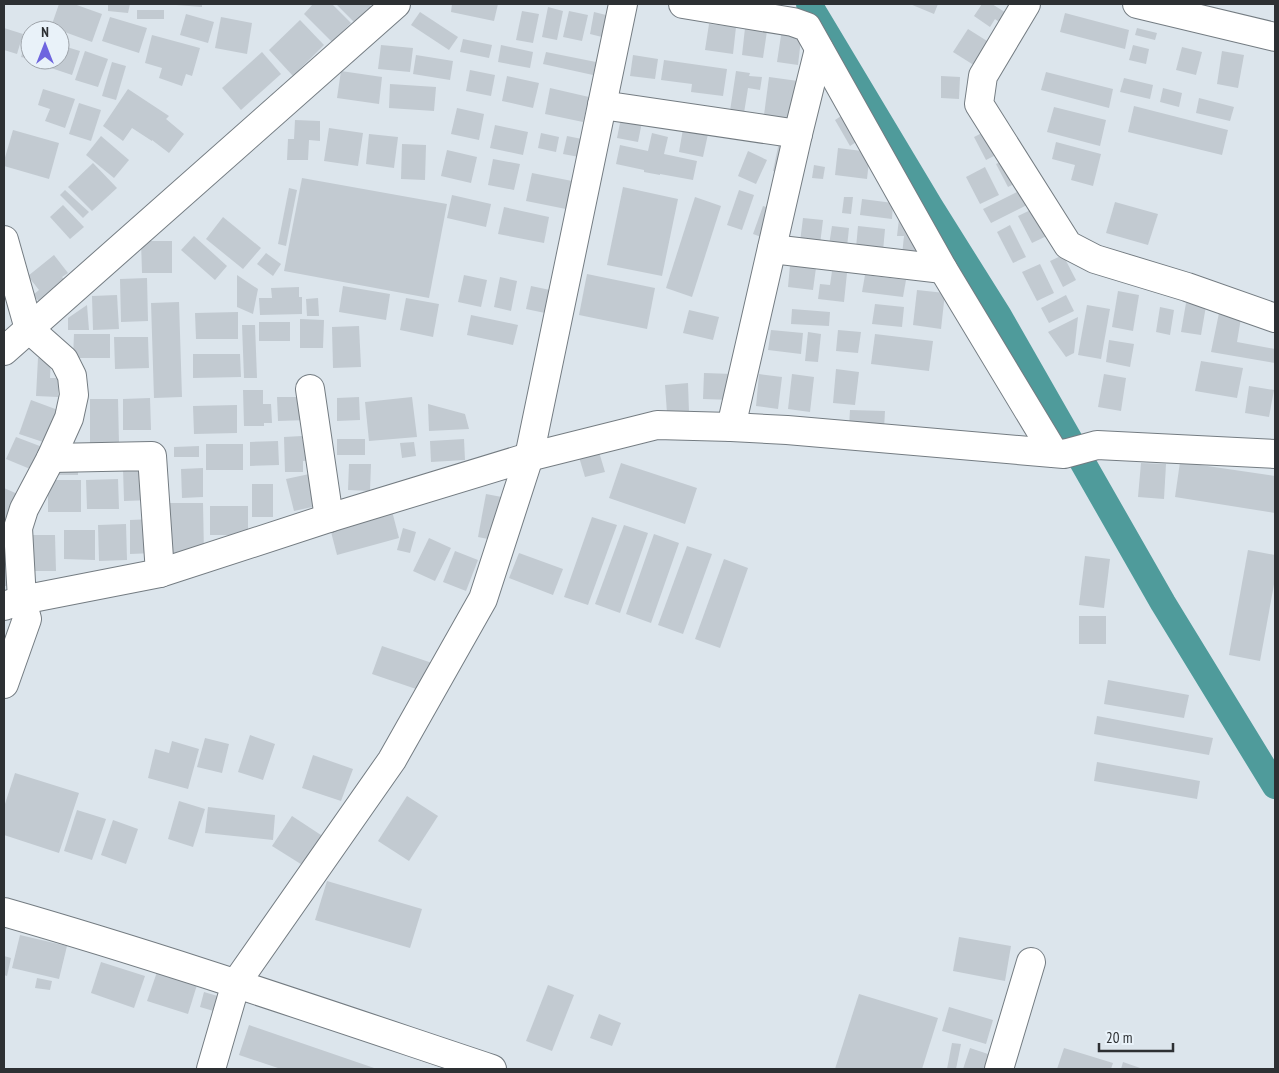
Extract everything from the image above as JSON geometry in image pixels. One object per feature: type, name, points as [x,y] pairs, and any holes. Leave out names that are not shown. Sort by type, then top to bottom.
[{"type":"street","points":[[11,340],[396,4]]},
{"type":"street","points":[[211,1069],[236,983],[392,760],[483,600],[529,458],[623,4]]},
{"type":"street","points":[[683,4],[784,20],[807,27],[943,269],[1059,453]]},
{"type":"street","points":[[1026,4],[983,76],[979,104],[1068,245],[1095,259],[1187,287],[1275,318]]},
{"type":"street","points":[[1137,4],[1275,37]]},
{"type":"street","points":[[731,427],[819,49]]},
{"type":"street","points":[[602,105],[798,134]]},
{"type":"street","points":[[4,240],[11,340]]},
{"type":"street","points":[[772,249],[943,269]]},
{"type":"street","points":[[4,684],[27,619],[13,603],[18,528],[24,509],[51,458],[69,418],[74,395],[72,376],[64,360],[11,340]]},
{"type":"street","points":[[310,389],[329,518]]},
{"type":"street","points":[[13,603],[160,573],[329,518],[529,458],[658,425],[797,431],[1059,453],[1097,445],[1275,454]]},
{"type":"street","points":[[51,458],[152,456],[160,573]]},
{"type":"street","points":[[4,912],[236,983],[492,1069]]},
{"type":"street","points":[[999,1069],[1031,962]]},
{"type":"building","points":[[59,4],[74,4],[102,14],[92,42],[70,34],[70,20],[53,20]]},
{"type":"building","points":[[108,4],[130,4],[128,13],[108,11]]},
{"type":"building","points":[[202,4],[202,7],[176,5]]},
{"type":"building","points":[[313,4],[332,4],[351,23],[332,42],[304,14]]},
{"type":"building","points":[[336,4],[368,4],[374,8],[357,25]]},
{"type":"building","points":[[452,4],[498,4],[494,21],[451,12]]},
{"type":"building","points":[[910,4],[938,4],[934,14]]},
{"type":"building","points":[[982,4],[992,4],[1011,16],[1005,26],[995,19],[990,27],[974,16]]},
{"type":"building","points":[[548,7],[563,11],[557,40],[542,37]]},
{"type":"building","points":[[137,10],[164,10],[164,19],[137,19]]},
{"type":"building","points":[[522,11],[539,14],[533,43],[516,40]]},
{"type":"building","points":[[569,11],[588,15],[582,41],[563,37]]},
{"type":"building","points":[[420,12],[458,37],[449,50],[411,25]]},
{"type":"building","points":[[594,12],[606,15],[602,37],[590,34]]},
{"type":"building","points":[[1065,13],[1129,30],[1125,49],[1060,32]]},
{"type":"building","points":[[186,14],[214,22],[208,43],[180,35]]},
{"type":"building","points":[[110,17],[147,28],[139,53],[102,41]]},
{"type":"building","points":[[221,17],[252,23],[247,54],[215,48]]},
{"type":"building","points":[[300,20],[324,45],[293,76],[269,50]]},
{"type":"building","points":[[709,24],[736,27],[733,54],[705,50]]},
{"type":"building","points":[[4,28],[20,33],[20,44],[17,54],[4,50]]},
{"type":"building","points":[[745,28],[767,31],[763,58],[742,55]]},
{"type":"building","points":[[1137,28],[1157,33],[1155,40],[1135,35]]},
{"type":"building","points":[[782,29],[802,31],[798,65],[777,62]]},
{"type":"building","points":[[968,29],[995,46],[980,69],[953,52]]},
{"type":"building","points":[[152,35],[200,48],[192,76],[186,74],[182,86],[159,78],[162,68],[145,63]]},
{"type":"building","points":[[463,39],[492,45],[489,58],[460,52]]},
{"type":"building","points":[[381,45],[413,48],[410,72],[378,69]]},
{"type":"building","points":[[501,45],[533,52],[530,68],[498,62]]},
{"type":"building","points":[[1133,45],[1149,49],[1146,64],[1129,60]]},
{"type":"building","points":[[1182,47],[1202,52],[1196,75],[1176,70]]},
{"type":"building","points":[[70,48],[80,51],[72,75],[57,70],[70,70]]},
{"type":"building","points":[[85,51],[108,59],[98,87],[75,80]]},
{"type":"building","points":[[1222,51],[1244,55],[1238,88],[1217,84]]},
{"type":"building","points":[[262,52],[281,74],[241,110],[222,88]]},
{"type":"building","points":[[546,52],[596,62],[593,75],[543,64]]},
{"type":"building","points":[[416,55],[453,61],[450,80],[413,74]]},
{"type":"building","points":[[633,55],[658,59],[655,79],[630,76]]},
{"type":"building","points":[[664,60],[727,69],[723,96],[691,92],[692,84],[661,80]]},
{"type":"building","points":[[112,62],[126,66],[116,100],[102,96]]},
{"type":"building","points":[[470,70],[495,75],[491,96],[466,91]]},
{"type":"building","points":[[341,71],[382,77],[379,104],[337,98]]},
{"type":"building","points":[[736,71],[750,73],[749,76],[762,77],[760,90],[748,88],[744,113],[730,111]]},
{"type":"building","points":[[1046,72],[1113,89],[1109,108],[1041,90]]},
{"type":"building","points":[[507,76],[539,83],[533,108],[502,101]]},
{"type":"building","points":[[941,76],[960,77],[959,99],[941,98]]},
{"type":"building","points":[[769,77],[798,81],[793,119],[764,115]]},
{"type":"building","points":[[1124,78],[1153,85],[1150,99],[1120,92]]},
{"type":"building","points":[[390,84],[436,87],[434,111],[389,108]]},
{"type":"building","points":[[550,88],[589,97],[583,122],[545,114]]},
{"type":"building","points":[[1163,88],[1182,93],[1179,107],[1160,102]]},
{"type":"building","points":[[43,89],[75,99],[65,128],[45,121],[50,109],[38,105]]},
{"type":"building","points":[[128,89],[169,116],[166,119],[184,134],[169,153],[132,128],[123,141],[103,126]]},
{"type":"building","points":[[1199,98],[1234,107],[1230,121],[1196,113]]},
{"type":"building","points":[[79,103],[101,110],[91,141],[69,134]]},
{"type":"building","points":[[1134,106],[1228,130],[1222,155],[1128,132]]},
{"type":"building","points":[[1054,107],[1106,120],[1100,146],[1047,132]]},
{"type":"building","points":[[457,108],[484,114],[479,140],[451,134]]},
{"type":"building","points":[[846,113],[861,139],[850,146],[835,120]]},
{"type":"building","points":[[621,118],[642,122],[638,142],[617,138]]},
{"type":"building","points":[[295,120],[320,121],[320,141],[309,140],[308,160],[287,160],[288,139],[294,139]]},
{"type":"building","points":[[495,125],[528,132],[523,155],[490,148]]},
{"type":"building","points":[[329,128],[363,133],[358,166],[324,161]]},
{"type":"building","points":[[683,129],[708,134],[703,157],[679,152]]},
{"type":"building","points":[[990,129],[1002,152],[986,160],[974,137]]},
{"type":"building","points":[[13,130],[59,143],[49,179],[4,166]]},
{"type":"building","points":[[541,133],[559,137],[556,152],[538,148]]},
{"type":"building","points":[[652,133],[668,137],[664,154],[697,161],[693,180],[644,172],[644,170],[616,164],[620,145],[648,151]]},
{"type":"building","points":[[369,134],[398,137],[394,168],[366,164]]},
{"type":"building","points":[[101,136],[129,160],[114,178],[86,155]]},
{"type":"building","points":[[567,136],[582,139],[579,157],[563,154]]},
{"type":"building","points":[[779,142],[791,145],[785,174],[773,171]]},
{"type":"building","points":[[1056,142],[1101,154],[1093,186],[1071,180],[1075,165],[1052,159]]},
{"type":"building","points":[[402,144],[426,145],[425,180],[401,179]]},
{"type":"building","points":[[838,148],[870,152],[867,179],[835,175]]},
{"type":"building","points":[[447,150],[477,157],[471,183],[441,176]]},
{"type":"building","points":[[748,151],[767,160],[756,184],[738,176]]},
{"type":"building","points":[[1009,158],[1020,181],[1008,187],[996,164]]},
{"type":"building","points":[[493,159],[520,164],[514,190],[488,185]]},
{"type":"building","points":[[93,163],[117,188],[92,211],[68,187]]},
{"type":"building","points":[[814,165],[825,167],[823,179],[812,178]]},
{"type":"building","points":[[985,167],[999,195],[980,204],[966,177]]},
{"type":"building","points":[[532,173],[572,181],[566,209],[526,201]]},
{"type":"building","points":[[302,178],[447,204],[429,298],[284,271]]},
{"type":"building","points":[[623,187],[678,199],[662,276],[607,265]]},
{"type":"building","points":[[289,188],[297,190],[286,246],[278,244]]},
{"type":"building","points":[[1023,189],[1031,203],[991,223],[983,209]]},
{"type":"building","points":[[65,190],[89,212],[83,218],[60,195]]},
{"type":"building","points":[[739,190],[754,195],[742,230],[727,225]]},
{"type":"building","points":[[452,195],[491,204],[486,227],[447,218]]},
{"type":"building","points":[[695,197],[721,206],[692,297],[666,288]]},
{"type":"building","points":[[844,197],[853,197],[851,214],[842,213]]},
{"type":"building","points":[[862,199],[893,203],[892,219],[860,215]]},
{"type":"building","points":[[1115,202],[1158,214],[1148,245],[1106,233]]},
{"type":"building","points":[[63,205],[84,227],[70,239],[50,217]]},
{"type":"building","points":[[763,206],[776,210],[767,239],[753,234]]},
{"type":"building","points":[[1039,206],[1053,233],[1032,243],[1018,216]]},
{"type":"building","points":[[504,207],[549,217],[544,243],[498,234]]},
{"type":"building","points":[[223,217],[261,248],[243,269],[206,239]]},
{"type":"building","points":[[803,218],[823,220],[820,244],[800,242]]},
{"type":"building","points":[[899,219],[910,220],[908,237],[924,239],[922,257],[902,255],[904,236],[897,236]]},
{"type":"building","points":[[1010,225],[1026,257],[1013,263],[997,232]]},
{"type":"building","points":[[832,226],[849,228],[847,247],[829,245]]},
{"type":"building","points":[[858,226],[885,229],[883,251],[856,248]]},
{"type":"building","points":[[194,236],[227,266],[215,280],[181,250]]},
{"type":"building","points":[[141,241],[172,241],[172,273],[142,273]]},
{"type":"building","points":[[266,253],[281,264],[273,276],[257,264]]},
{"type":"building","points":[[54,255],[68,273],[62,277],[68,284],[43,306],[33,295],[39,290],[28,276]]},
{"type":"building","points":[[1063,255],[1076,280],[1063,287],[1050,261]]},
{"type":"building","points":[[1040,264],[1054,293],[1037,301],[1022,272]]},
{"type":"building","points":[[790,265],[816,268],[813,290],[788,287]]},
{"type":"building","points":[[832,271],[847,273],[844,302],[818,299],[820,284],[830,285]]},
{"type":"building","points":[[587,274],[655,288],[647,329],[579,315]]},
{"type":"building","points":[[237,275],[258,289],[253,314],[237,307]]},
{"type":"building","points":[[464,275],[487,280],[481,307],[458,302]]},
{"type":"building","points":[[865,275],[906,280],[903,297],[862,292]]},
{"type":"building","points":[[500,277],[517,281],[511,311],[494,307]]},
{"type":"building","points":[[147,278],[148,321],[121,322],[120,279]]},
{"type":"building","points":[[343,286],[390,294],[386,320],[339,312]]},
{"type":"building","points":[[531,286],[550,290],[545,313],[526,309]]},
{"type":"building","points":[[299,287],[299,297],[302,297],[302,314],[260,315],[259,298],[272,298],[271,288]]},
{"type":"building","points":[[917,290],[945,293],[941,329],[913,325]]},
{"type":"building","points":[[1118,291],[1139,295],[1133,331],[1112,327]]},
{"type":"building","points":[[117,295],[119,329],[93,330],[92,296]]},
{"type":"building","points":[[1066,295],[1074,311],[1049,323],[1041,308]]},
{"type":"building","points":[[318,298],[319,316],[307,316],[306,299]]},
{"type":"building","points":[[406,298],[439,304],[433,337],[400,330]]},
{"type":"building","points":[[179,302],[182,397],[154,398],[151,303]]},
{"type":"building","points":[[1186,303],[1206,306],[1201,335],[1181,332]]},
{"type":"building","points":[[875,304],[904,307],[902,327],[872,324]]},
{"type":"building","points":[[87,305],[89,330],[68,330],[68,318]]},
{"type":"building","points":[[1087,305],[1110,309],[1101,359],[1078,355]]},
{"type":"building","points":[[1160,307],[1174,310],[1170,335],[1156,332]]},
{"type":"building","points":[[792,309],[830,312],[829,326],[791,324]]},
{"type":"building","points":[[689,310],[719,317],[713,340],[683,333]]},
{"type":"building","points":[[238,312],[238,339],[196,339],[195,313]]},
{"type":"building","points":[[1219,313],[1241,318],[1237,342],[1275,349],[1275,363],[1211,352]]},
{"type":"building","points":[[471,315],[518,325],[513,345],[467,335]]},
{"type":"building","points":[[1078,317],[1074,353],[1066,357],[1048,332]]},
{"type":"building","points":[[300,319],[324,320],[323,348],[300,348]]},
{"type":"building","points":[[259,322],[290,322],[290,341],[259,341]]},
{"type":"building","points":[[242,325],[255,325],[257,378],[244,378]]},
{"type":"building","points":[[359,326],[361,367],[333,368],[332,327]]},
{"type":"building","points":[[771,330],[803,333],[801,354],[768,350]]},
{"type":"building","points":[[838,330],[861,332],[858,353],[836,351]]},
{"type":"building","points":[[808,332],[821,334],[818,362],[805,361]]},
{"type":"building","points":[[74,334],[110,334],[110,358],[73,358]]},
{"type":"building","points":[[875,334],[933,341],[929,371],[871,364]]},
{"type":"building","points":[[114,337],[148,337],[149,368],[115,369]]},
{"type":"building","points":[[1109,340],[1134,344],[1130,367],[1106,362]]},
{"type":"building","points":[[193,354],[240,354],[241,377],[193,378]]},
{"type":"building","points":[[38,358],[51,359],[50,378],[59,378],[58,397],[36,396]]},
{"type":"building","points":[[1201,361],[1243,368],[1237,398],[1195,391]]},
{"type":"building","points":[[836,369],[859,372],[855,405],[833,403]]},
{"type":"building","points":[[704,373],[733,374],[732,400],[703,399]]},
{"type":"building","points":[[759,374],[782,377],[778,409],[756,406]]},
{"type":"building","points":[[792,374],[814,377],[810,412],[788,409]]},
{"type":"building","points":[[1104,374],[1126,378],[1121,411],[1098,407]]},
{"type":"building","points":[[688,383],[689,412],[667,413],[665,385]]},
{"type":"building","points":[[1249,386],[1274,390],[1269,417],[1245,413]]},
{"type":"building","points":[[243,390],[263,390],[263,404],[271,404],[272,423],[264,423],[264,426],[244,426]]},
{"type":"building","points":[[277,397],[306,397],[307,420],[278,421]]},
{"type":"building","points":[[359,397],[360,420],[337,421],[337,398]]},
{"type":"building","points":[[412,397],[417,437],[369,441],[365,402]]},
{"type":"building","points":[[150,398],[151,430],[123,430],[123,399]]},
{"type":"building","points":[[90,399],[118,399],[119,444],[90,444]]},
{"type":"building","points":[[31,400],[58,410],[46,443],[19,434]]},
{"type":"building","points":[[428,404],[465,414],[469,429],[429,431]]},
{"type":"building","points":[[237,405],[237,433],[194,434],[193,406]]},
{"type":"building","points":[[850,410],[885,411],[884,429],[849,427]]},
{"type":"building","points":[[302,436],[302,440],[314,439],[315,460],[303,461],[303,472],[285,472],[284,437]]},
{"type":"building","points":[[16,437],[45,448],[35,471],[6,459]]},
{"type":"building","points":[[337,439],[365,439],[365,455],[337,455]]},
{"type":"building","points":[[464,439],[465,460],[431,462],[430,441]]},
{"type":"building","points":[[278,441],[279,465],[250,466],[250,442]]},
{"type":"building","points":[[414,442],[416,456],[402,458],[400,443]]},
{"type":"building","points":[[206,444],[243,444],[243,470],[206,470]]},
{"type":"building","points":[[199,446],[199,457],[174,457],[174,447]]},
{"type":"building","points":[[599,452],[605,472],[585,477],[579,457]]},
{"type":"building","points":[[1180,462],[1275,476],[1275,513],[1175,497]]},
{"type":"building","points":[[621,463],[697,488],[685,524],[609,498]]},
{"type":"building","points":[[1141,463],[1166,464],[1164,499],[1138,497]]},
{"type":"building","points":[[349,464],[371,464],[370,491],[348,490]]},
{"type":"building","points":[[57,467],[78,467],[78,475],[57,475]]},
{"type":"building","points":[[151,467],[152,500],[124,501],[123,468]]},
{"type":"building","points":[[203,468],[203,497],[182,498],[181,469]]},
{"type":"building","points":[[314,473],[321,505],[294,511],[286,479]]},
{"type":"building","points":[[118,479],[119,509],[87,509],[86,480]]},
{"type":"building","points":[[48,480],[81,480],[81,512],[48,512]]},
{"type":"building","points":[[252,484],[273,484],[273,517],[252,517]]},
{"type":"building","points":[[4,488],[22,496],[10,521],[4,518]]},
{"type":"building","points":[[486,494],[507,498],[498,541],[478,537]]},
{"type":"building","points":[[170,503],[203,503],[204,554],[170,554]]},
{"type":"building","points":[[210,506],[248,506],[248,535],[210,535]]},
{"type":"building","points":[[392,511],[399,538],[337,555],[330,528]]},
{"type":"building","points":[[592,517],[617,525],[588,605],[564,597]]},
{"type":"building","points":[[153,519],[154,553],[130,554],[130,520]]},
{"type":"building","points":[[126,524],[127,560],[99,561],[98,525]]},
{"type":"building","points":[[624,525],[648,533],[620,613],[595,604]]},
{"type":"building","points":[[403,528],[416,532],[410,553],[397,550]]},
{"type":"building","points":[[64,530],[95,530],[95,560],[64,559]]},
{"type":"building","points":[[654,534],[679,543],[651,623],[626,614]]},
{"type":"building","points":[[32,535],[55,535],[56,571],[33,571]]},
{"type":"building","points":[[429,538],[451,548],[435,581],[413,571]]},
{"type":"building","points":[[687,546],[712,554],[683,634],[658,625]]},
{"type":"building","points":[[1248,550],[1275,555],[1275,579],[1260,661],[1229,655]]},
{"type":"building","points":[[455,551],[478,560],[466,591],[443,582]]},
{"type":"building","points":[[519,553],[563,569],[553,595],[509,578]]},
{"type":"building","points":[[1085,556],[1110,559],[1104,608],[1079,605]]},
{"type":"building","points":[[724,559],[748,568],[720,648],[695,639]]},
{"type":"building","points":[[4,560],[10,560],[10,586],[4,586]]},
{"type":"building","points":[[1079,616],[1106,616],[1106,644],[1079,644]]},
{"type":"building","points":[[382,646],[432,663],[422,691],[372,674]]},
{"type":"building","points":[[1108,680],[1189,695],[1184,718],[1104,704]]},
{"type":"building","points":[[1097,716],[1213,738],[1209,755],[1094,734]]},
{"type":"building","points":[[250,735],[275,744],[263,780],[238,772]]},
{"type":"building","points":[[205,738],[229,744],[222,773],[197,767]]},
{"type":"building","points":[[172,741],[199,749],[188,789],[148,778],[155,749],[169,753]]},
{"type":"building","points":[[313,755],[353,769],[341,801],[302,788]]},
{"type":"building","points":[[1097,762],[1200,781],[1197,799],[1094,781]]},
{"type":"building","points":[[15,773],[79,793],[59,853],[4,835],[4,807]]},
{"type":"building","points":[[407,796],[438,816],[409,861],[378,841]]},
{"type":"building","points":[[179,801],[205,809],[193,847],[168,839]]},
{"type":"building","points":[[208,807],[275,815],[273,840],[205,833]]},
{"type":"building","points":[[77,810],[106,819],[92,860],[64,851]]},
{"type":"building","points":[[292,816],[324,837],[304,866],[272,846]]},
{"type":"building","points":[[113,820],[138,829],[126,864],[101,855]]},
{"type":"building","points":[[327,881],[422,909],[410,948],[315,920]]},
{"type":"building","points":[[20,935],[67,946],[59,979],[12,968]]},
{"type":"building","points":[[959,937],[1011,946],[1005,981],[953,971]]},
{"type":"building","points":[[4,956],[11,958],[7,976],[4,975]]},
{"type":"building","points":[[101,962],[145,976],[134,1008],[91,993]]},
{"type":"building","points":[[157,972],[197,985],[188,1014],[147,1001]]},
{"type":"building","points":[[37,978],[52,981],[50,990],[35,988]]},
{"type":"building","points":[[548,985],[574,995],[552,1051],[526,1041]]},
{"type":"building","points":[[204,992],[221,997],[217,1012],[200,1007]]},
{"type":"building","points":[[859,994],[938,1018],[922,1069],[835,1069]]},
{"type":"building","points":[[949,1007],[993,1020],[986,1044],[942,1031]]},
{"type":"building","points":[[599,1014],[621,1023],[612,1046],[590,1038]]},
{"type":"building","points":[[249,1025],[377,1069],[281,1069],[239,1055]]},
{"type":"building","points":[[952,1043],[961,1044],[956,1069],[947,1069]]},
{"type":"building","points":[[970,1048],[994,1056],[991,1069],[963,1069]]},
{"type":"building","points":[[1064,1048],[1113,1063],[1111,1069],[1057,1069]]},
{"type":"building","points":[[1123,1062],[1143,1069],[1121,1069]]},
{"type":"waterway","points":[[809,4],[930,206],[999,316],[1163,603],[1275,786]]}]
